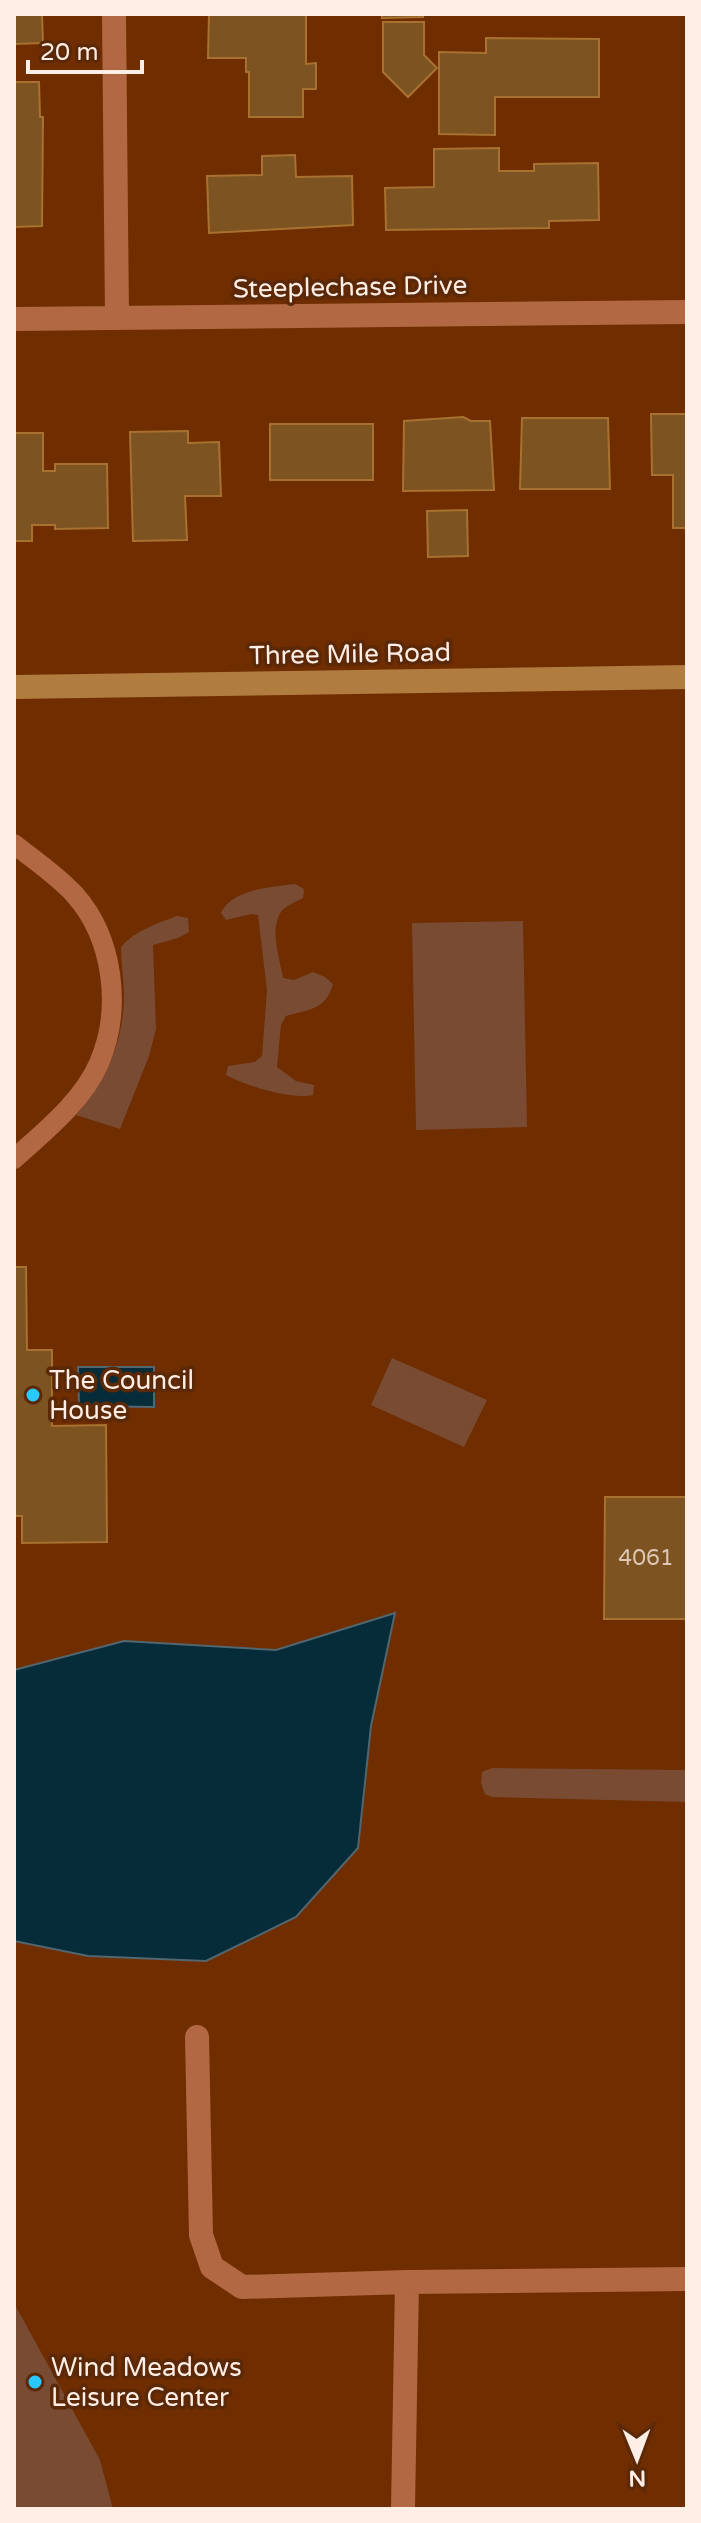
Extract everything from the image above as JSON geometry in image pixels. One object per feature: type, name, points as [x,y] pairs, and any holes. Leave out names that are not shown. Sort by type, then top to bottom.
[{"type":"street","points":[[114,14],[117,318]]},
{"type":"street","name":"Steeplechase Drive","points":[[14,319],[687,312]]},
{"type":"street","name":"Three Mile Road","points":[[14,687],[687,677]]},
{"type":"street","points":[[197,2037],[201,2235],[212,2267],[242,2287],[687,2279]]},
{"type":"street","points":[[403,2509],[407,2282]]},
{"type":"lane","points":[[14,844],[74,894],[94,921],[105,951],[112,992],[99,1064],[77,1097],[14,1159]]},
{"type":"shaded area","points":[[295,884],[304,889],[303,898],[283,910],[276,927],[276,945],[283,978],[294,980],[313,972],[333,984],[321,1004],[286,1016],[281,1025],[277,1067],[296,1081],[314,1085],[313,1095],[304,1096],[269,1091],[226,1075],[228,1066],[255,1062],[262,1056],[267,990],[258,915],[226,920],[221,913],[226,905],[243,894]]},
{"type":"shaded area","points":[[177,916],[188,918],[189,932],[153,945],[156,1029],[149,1056],[120,1129],[76,1115],[104,1074],[116,1045],[124,997],[121,947],[140,932]]},
{"type":"shaded area","points":[[523,921],[527,1127],[416,1130],[412,923]]},
{"type":"shaded area","points":[[392,1358],[487,1400],[464,1447],[371,1405]]},
{"type":"shaded area","points":[[492,1768],[687,1770],[687,1802],[492,1797],[485,1794],[481,1783],[482,1772]]},
{"type":"shaded area","name":"Wind Meadows Leisure Center","points":[[14,2303],[100,2460],[113,2509],[14,2509]]},
{"type":"water","points":[[78,1367],[154,1367],[154,1407],[79,1406]]},
{"type":"water","points":[[395,1613],[371,1726],[358,1848],[296,1917],[206,1961],[88,1956],[14,1941],[14,1670],[124,1641],[276,1650]]},
{"type":"building","points":[[14,14],[42,14],[43,43],[14,44]]},
{"type":"building","points":[[209,14],[306,14],[306,64],[316,63],[316,89],[303,89],[303,117],[249,117],[246,58],[208,58]]},
{"type":"building","points":[[382,14],[423,14],[423,17],[382,18]]},
{"type":"building","points":[[383,22],[424,22],[424,55],[437,68],[408,97],[383,72]]},
{"type":"building","points":[[486,38],[599,39],[599,97],[495,97],[495,135],[439,134],[439,52],[486,53]]},
{"type":"building","points":[[14,82],[39,82],[40,117],[43,117],[42,226],[14,227]]},
{"type":"building","points":[[499,148],[499,171],[534,171],[534,164],[598,163],[599,220],[549,221],[549,228],[386,230],[385,188],[434,187],[434,149]]},
{"type":"building","points":[[295,155],[296,177],[352,176],[353,225],[209,233],[207,176],[262,175],[262,156]]},
{"type":"building","points":[[651,414],[687,414],[687,528],[673,528],[673,475],[652,475]]},
{"type":"building","points":[[463,417],[471,421],[490,421],[494,490],[403,491],[404,421]]},
{"type":"building","points":[[522,418],[608,418],[610,489],[520,489]]},
{"type":"building","points":[[270,424],[373,424],[373,480],[270,480]]},
{"type":"building","points":[[188,431],[188,443],[219,442],[221,496],[185,496],[187,540],[133,541],[130,432]]},
{"type":"building","points":[[14,433],[43,433],[43,471],[55,471],[55,464],[107,464],[108,528],[55,529],[55,525],[32,525],[32,541],[14,541]]},
{"type":"building","points":[[467,510],[468,556],[428,557],[427,511]]},
{"type":"building","name":"The Council House","points":[[14,1267],[26,1267],[27,1350],[52,1350],[52,1426],[106,1425],[107,1542],[22,1543],[22,1516],[14,1516]]},
{"type":"building","points":[[605,1497],[687,1497],[687,1619],[604,1619]]},
{"type":"place","name":"The Council House","points":[[33,1395]]},
{"type":"place","name":"Wind Meadows Leisure Center","points":[[35,2382]]}]
